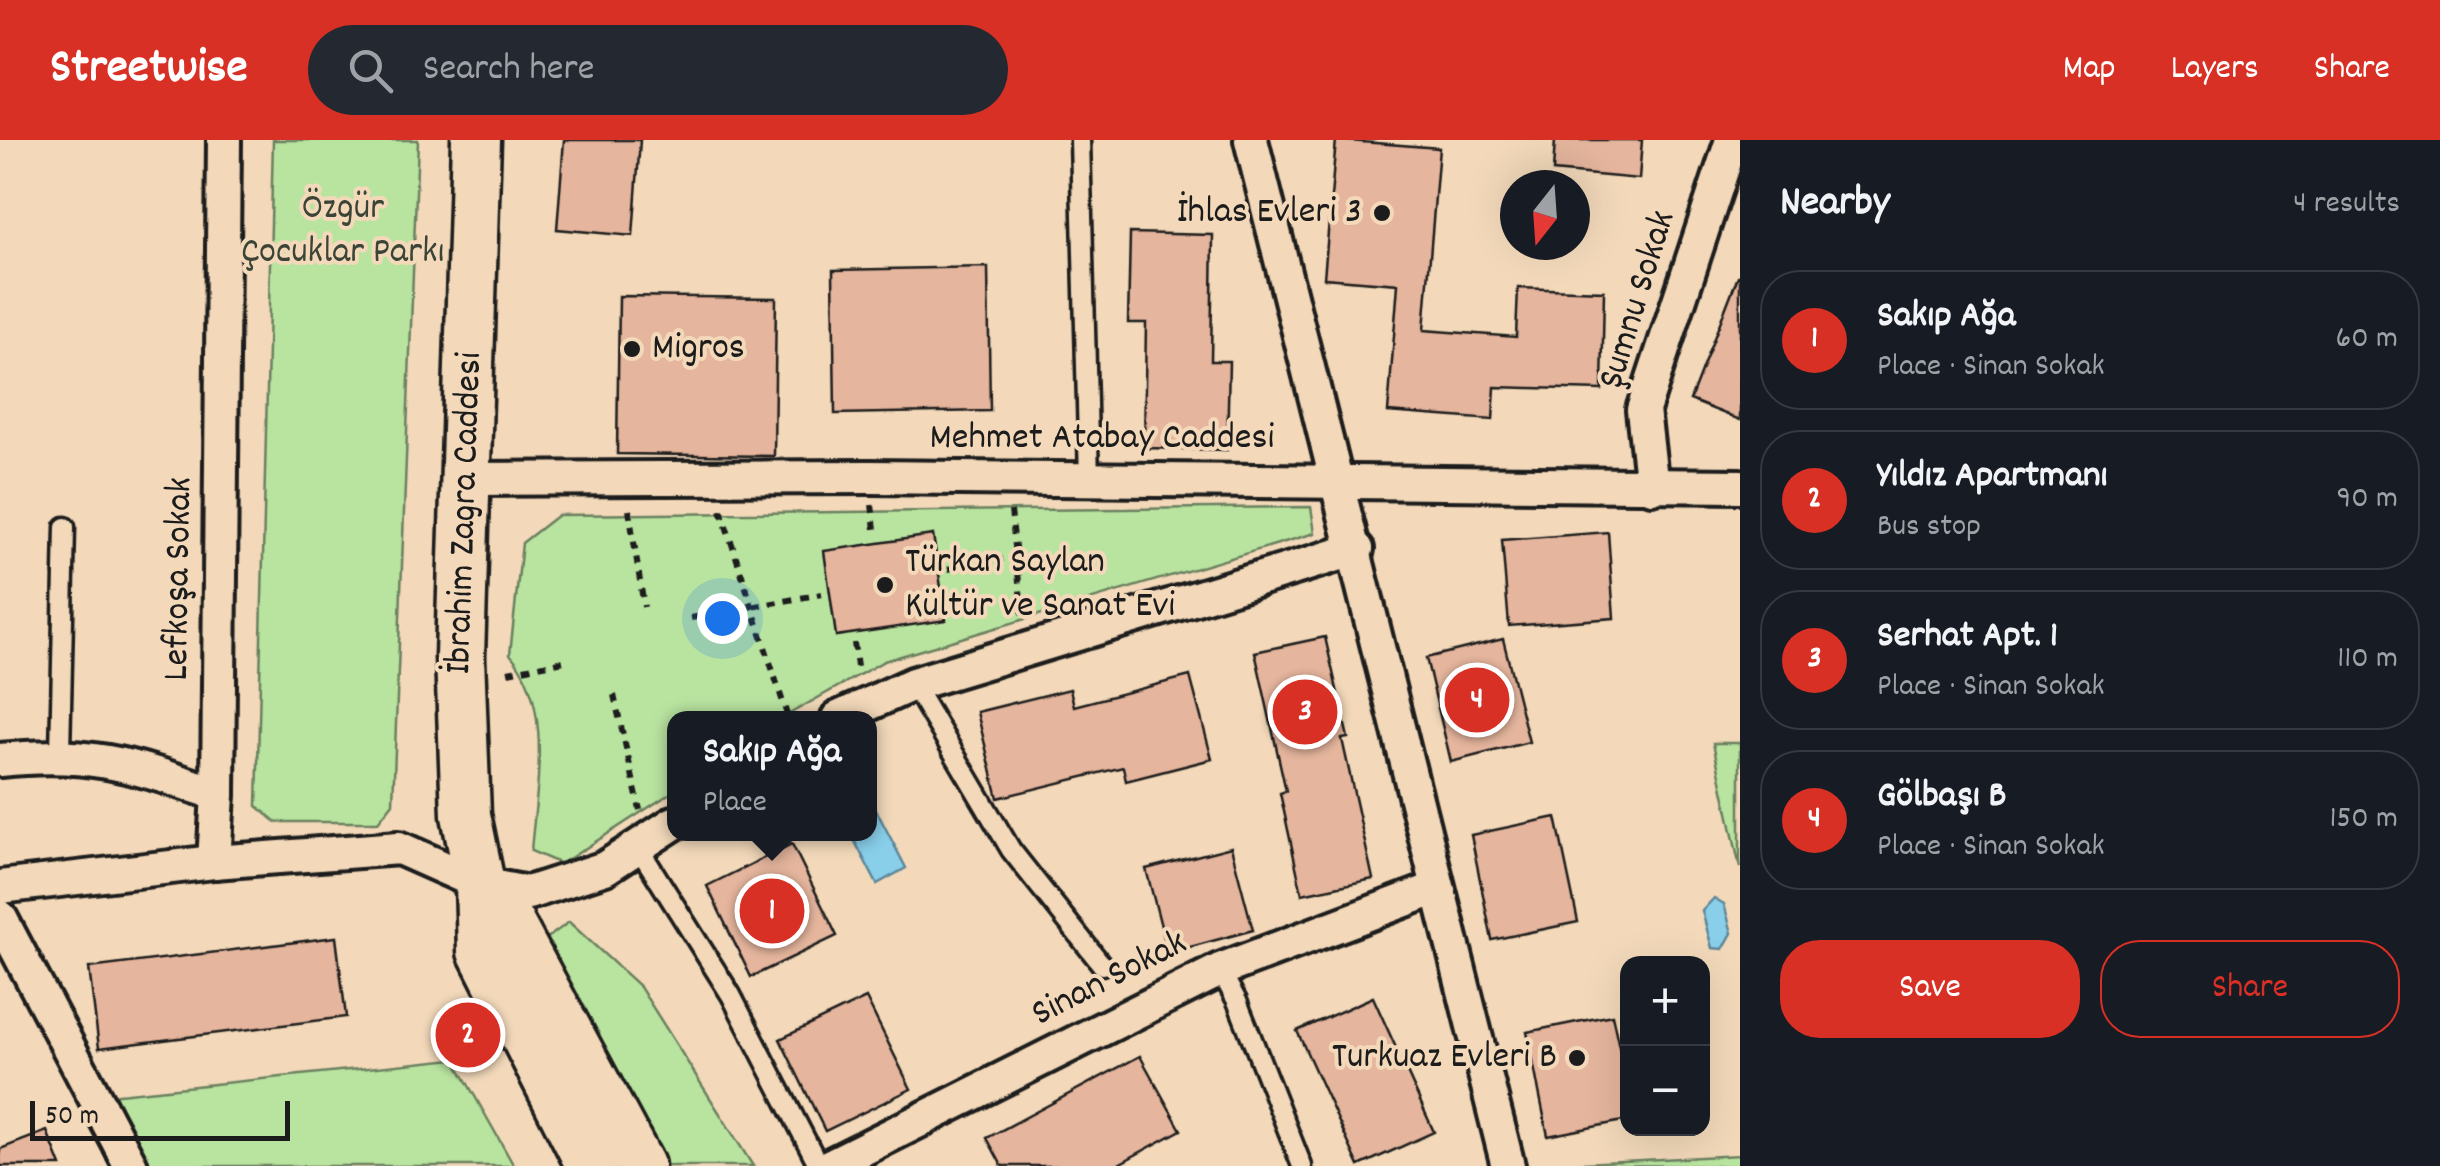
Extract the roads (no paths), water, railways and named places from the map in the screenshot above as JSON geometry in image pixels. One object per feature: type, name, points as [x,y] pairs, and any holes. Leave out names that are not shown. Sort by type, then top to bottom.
[{"type":"main road","name":"İbrahim Zagra Caddesi","points":[[476,140],[464,480],[462,746],[467,828],[480,884]]},
{"type":"main road","points":[[480,884],[482,951],[592,1166]]},
{"type":"main road","points":[[480,884],[507,919],[640,1166]]},
{"type":"street","name":"Lefkoşa Sokak","points":[[214,862],[218,794],[224,140]]},
{"type":"street","points":[[1252,140],[1508,1166]]},
{"type":"street","name":"Şumnu Sokak","points":[[1652,487],[1643,410],[1732,140]]},
{"type":"street","name":"Mehmet Atabay Caddesi","points":[[464,480],[1008,478],[1740,486]]},
{"type":"street","points":[[854,711],[914,684],[1357,549]]},
{"type":"street","points":[[0,760],[60,753],[122,762],[218,794]]},
{"type":"street","points":[[0,887],[214,862],[400,848],[480,884],[528,893],[570,883],[654,837]]},
{"type":"street","name":"Sinan Sokak","points":[[829,1166],[1220,970],[1437,888]]},
{"type":"street","points":[[0,917],[131,1166]]},
{"type":"lane","points":[[1080,140],[1089,479]]},
{"type":"lane","points":[[60,753],[65,528]]},
{"type":"lane","points":[[914,684],[1010,850],[1102,964]]},
{"type":"lane","points":[[654,837],[820,1166]]},
{"type":"lane","points":[[1220,970],[1237,1002],[1302,1166]]},
{"type":"water","points":[[877,812],[906,868],[877,884],[855,841],[877,841]]},
{"type":"water","points":[[1714,898],[1724,904],[1732,933],[1723,949],[1712,948],[1702,911]]},
{"type":"place","name":"İhlas Evleri 3","points":[[1382,213]]},
{"type":"place","name":"Migros","points":[[632,349]]},
{"type":"place","name":"Türkan Saylan Kültür ve Sanat Evi","points":[[885,585]]},
{"type":"place","name":"Gölbaşı B","points":[[1477,700]]},
{"type":"place","name":"Serhat Apt. 1","points":[[1305,712]]},
{"type":"place","name":"Sakıp Ağa","points":[[772,911]]},
{"type":"place","name":"Yıldız Apartmanı","points":[[468,1035]]},
{"type":"place","name":"Turkuaz Evleri B","points":[[1577,1058]]},
{"type":"park label","name":"Özgür Çocuklar Parkı","points":[[343,231]]}]
